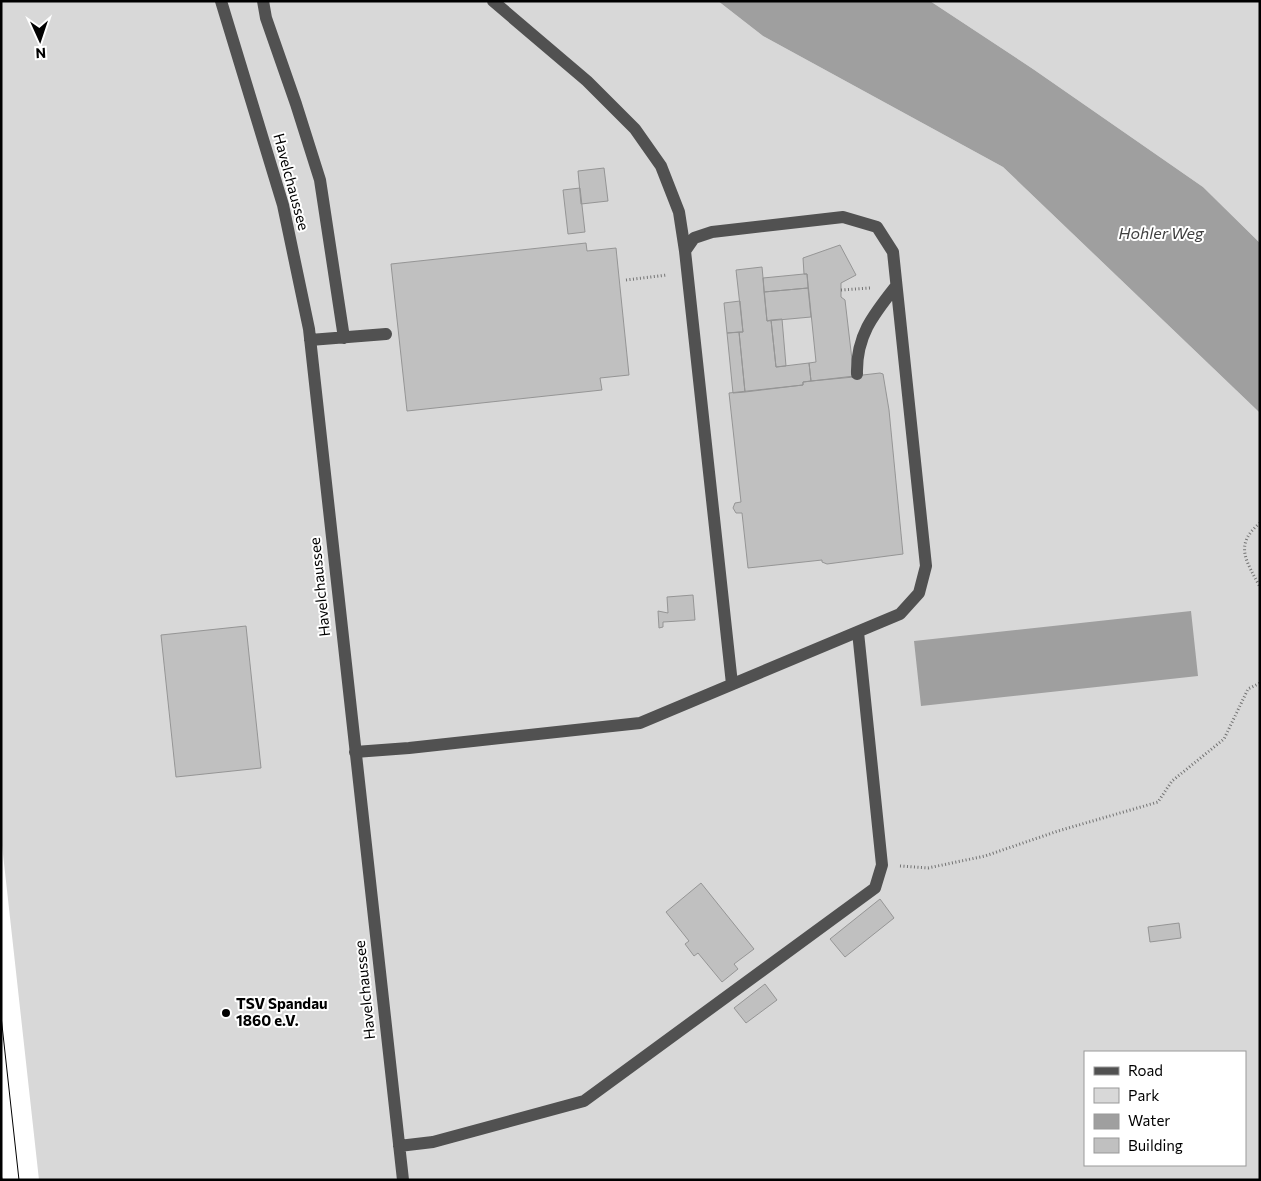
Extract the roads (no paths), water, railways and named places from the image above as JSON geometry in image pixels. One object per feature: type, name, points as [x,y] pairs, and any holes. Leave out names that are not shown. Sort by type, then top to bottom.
[{"type":"street","name":"Havelchaussee","points":[[221,1],[283,205],[310,340],[403,1180]]},
{"type":"street","points":[[263,1],[266,18],[320,180],[344,338]]},
{"type":"street","points":[[494,1],[586,81],[635,129],[661,166],[679,212],[688,273],[732,684]]},
{"type":"street","points":[[355,752],[409,748],[640,722],[900,614],[919,593],[926,566],[893,252],[877,227],[842,217],[712,232],[694,238],[685,251]]},
{"type":"street","points":[[857,374],[856,355],[861,337],[877,309],[896,286]]},
{"type":"street","points":[[310,340],[386,334]]},
{"type":"street","points":[[399,1146],[433,1142],[584,1101],[874,888],[882,865],[858,632]]},
{"type":"water","name":"Hohler Weg","points":[[718,1],[930,1],[1033,69],[1203,187],[1260,243],[1260,413],[1003,167],[763,36]]},
{"type":"water","points":[[1191,611],[1198,676],[921,706],[914,641]]},
{"type":"tram line","points":[[1,1016],[19,1180]]},
{"type":"tram line","points":[[1,1173],[2,1180]]},
{"type":"place","name":"TSV Spandau 1860 e.V.","points":[[226,1013]]}]
